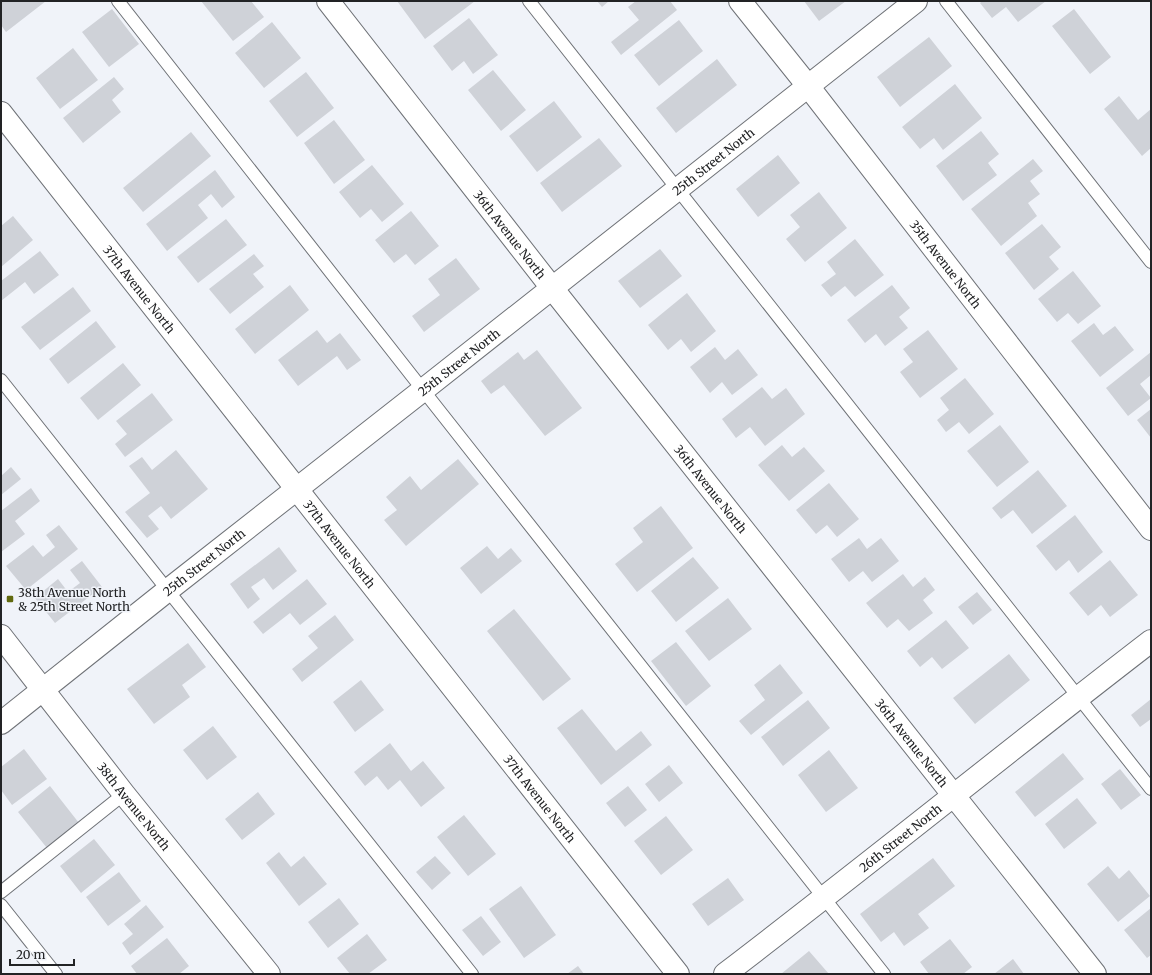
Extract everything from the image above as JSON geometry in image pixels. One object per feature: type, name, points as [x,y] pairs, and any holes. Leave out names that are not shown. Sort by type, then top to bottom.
[{"type":"street","name":"36th Avenue North","points":[[328,1],[552,288],[1095,974]]},
{"type":"street","name":"35th Avenue North","points":[[740,1],[808,86],[1151,529]]},
{"type":"street","name":"25th Street North","points":[[1,724],[168,590],[916,1]]},
{"type":"street","name":"37th Avenue North","points":[[1,113],[678,974]]},
{"type":"street","name":"38th Avenue North","points":[[1,636],[124,794],[269,974]]},
{"type":"street","name":"26th Street North","points":[[725,974],[1151,641]]},
{"type":"lane","points":[[118,1],[884,974]]},
{"type":"lane","points":[[529,1],[1151,789]]},
{"type":"lane","points":[[946,1],[1151,262]]},
{"type":"lane","points":[[1,380],[472,974]]},
{"type":"lane","points":[[1,892],[124,794]]},
{"type":"lane","points":[[1,905],[56,974]]},
{"type":"building","points":[[1,1],[46,1],[6,32],[1,25]]},
{"type":"building","points":[[201,1],[251,1],[264,17],[233,41]]},
{"type":"building","points":[[397,1],[475,1],[425,39]]},
{"type":"building","points":[[597,1],[609,1],[602,7]]},
{"type":"building","points":[[636,1],[670,1],[677,10],[621,55],[611,42],[639,20],[628,7]]},
{"type":"building","points":[[804,1],[846,1],[819,21]]},
{"type":"building","points":[[982,1],[1046,1],[1018,22],[1006,7],[992,18],[980,3]]},
{"type":"building","points":[[112,9],[139,44],[109,67],[82,32]]},
{"type":"building","points":[[1074,9],[1111,57],[1090,74],[1052,26]]},
{"type":"building","points":[[469,18],[498,55],[473,74],[464,61],[452,71],[433,46]]},
{"type":"building","points":[[679,20],[703,51],[659,86],[634,55]]},
{"type":"building","points":[[272,22],[301,58],[264,88],[235,53]]},
{"type":"building","points":[[929,37],[952,66],[900,107],[877,77]]},
{"type":"building","points":[[73,48],[98,80],[60,109],[36,78]]},
{"type":"building","points":[[717,59],[737,85],[676,133],[656,108]]},
{"type":"building","points":[[493,70],[526,110],[501,131],[468,90]]},
{"type":"building","points":[[306,72],[334,108],[297,137],[269,101]]},
{"type":"building","points":[[114,77],[124,89],[112,100],[121,112],[83,143],[63,118]]},
{"type":"building","points":[[955,84],[982,118],[943,150],[934,138],[920,149],[902,127]]},
{"type":"building","points":[[1119,96],[1138,120],[1151,109],[1151,148],[1142,156],[1104,109]]},
{"type":"building","points":[[554,101],[582,137],[537,172],[509,136]]},
{"type":"building","points":[[334,120],[365,160],[334,184],[304,143]]},
{"type":"building","points":[[981,131],[999,154],[988,163],[997,175],[963,201],[936,166]]},
{"type":"building","points":[[191,132],[211,156],[143,212],[123,188]]},
{"type":"building","points":[[599,138],[622,166],[562,212],[540,183]]},
{"type":"building","points":[[778,155],[800,183],[758,217],[736,189]]},
{"type":"building","points":[[1033,159],[1043,171],[1030,181],[1040,194],[1028,203],[1037,216],[1001,246],[971,209]]},
{"type":"building","points":[[372,165],[404,204],[382,222],[371,209],[360,218],[339,192]]},
{"type":"building","points":[[215,170],[235,197],[222,208],[211,194],[198,205],[208,218],[167,251],[146,224]]},
{"type":"building","points":[[819,192],[847,228],[805,262],[786,239],[800,227],[790,215]]},
{"type":"building","points":[[411,211],[439,246],[415,265],[406,254],[394,263],[375,240]]},
{"type":"building","points":[[13,216],[33,240],[1,267],[1,226]]},
{"type":"building","points":[[226,219],[247,245],[198,283],[177,257]]},
{"type":"building","points":[[1042,224],[1061,247],[1049,257],[1059,269],[1034,290],[1005,253]]},
{"type":"building","points":[[855,239],[884,275],[855,297],[845,286],[831,297],[821,285],[836,274],[827,262]]},
{"type":"building","points":[[660,249],[682,276],[640,308],[618,281]]},
{"type":"building","points":[[40,251],[59,275],[34,294],[25,282],[1,301],[1,281]]},
{"type":"building","points":[[254,254],[264,266],[253,274],[264,287],[230,314],[209,289]]},
{"type":"building","points":[[456,258],[480,289],[424,332],[412,316],[440,295],[428,279]]},
{"type":"building","points":[[1073,271],[1101,306],[1078,324],[1068,313],[1057,322],[1038,299]]},
{"type":"building","points":[[290,285],[309,310],[255,354],[235,329]]},
{"type":"building","points":[[892,285],[910,308],[899,317],[908,328],[885,346],[876,334],[865,343],[847,320]]},
{"type":"building","points":[[73,287],[91,311],[40,350],[21,327]]},
{"type":"building","points":[[687,293],[716,331],[691,352],[681,339],[668,350],[648,325]]},
{"type":"building","points":[[96,321],[116,347],[68,384],[49,359]]},
{"type":"building","points":[[1094,323],[1103,335],[1115,326],[1134,350],[1100,377],[1071,341]]},
{"type":"building","points":[[317,330],[327,343],[340,333],[361,360],[347,370],[337,356],[298,386],[278,360]]},
{"type":"building","points":[[928,330],[958,369],[920,398],[900,372],[913,362],[903,349]]},
{"type":"building","points":[[715,347],[725,360],[738,349],[758,375],[732,395],[722,382],[710,393],[690,367]]},
{"type":"building","points":[[537,350],[582,408],[545,436],[504,385],[491,394],[481,381],[518,352],[524,360]]},
{"type":"building","points":[[1151,352],[1151,375],[1140,384],[1151,398],[1128,416],[1106,388]]},
{"type":"building","points":[[123,363],[141,385],[98,420],[80,398]]},
{"type":"building","points":[[965,378],[994,414],[969,434],[959,422],[946,432],[937,420],[949,410],[940,398]]},
{"type":"building","points":[[762,387],[772,399],[786,388],[805,414],[765,446],[750,427],[736,438],[722,419]]},
{"type":"building","points":[[152,393],[173,420],[125,457],[115,444],[127,434],[116,421]]},
{"type":"building","points":[[1151,409],[1151,438],[1137,420]]},
{"type":"building","points":[[1000,425],[1029,462],[997,487],[967,451]]},
{"type":"building","points":[[782,445],[792,457],[804,447],[825,471],[789,501],[758,465]]},
{"type":"building","points":[[176,450],[208,489],[171,519],[161,506],[148,516],[159,529],[147,538],[125,512],[150,493],[129,466],[142,457],[152,470]]},
{"type":"building","points":[[458,459],[479,484],[406,546],[384,520],[397,510],[386,497],[410,476],[421,490]]},
{"type":"building","points":[[11,467],[21,479],[1,495],[1,476]]},
{"type":"building","points":[[1038,470],[1067,506],[1032,534],[1013,510],[1001,519],[992,508]]},
{"type":"building","points":[[829,483],[859,519],[837,537],[827,525],[816,534],[796,510]]},
{"type":"building","points":[[31,488],[40,501],[15,521],[25,534],[1,552],[1,511]]},
{"type":"building","points":[[661,506],[693,548],[637,592],[615,564],[643,542],[633,528]]},
{"type":"building","points":[[1075,515],[1103,552],[1078,573],[1069,560],[1056,571],[1036,546]]},
{"type":"building","points":[[59,525],[78,549],[26,590],[6,566],[33,545],[43,557],[55,547],[46,535]]},
{"type":"building","points":[[859,538],[867,549],[881,538],[899,561],[872,582],[863,571],[849,582],[831,559]]},
{"type":"building","points":[[487,546],[498,559],[511,548],[522,561],[481,594],[460,568]]},
{"type":"building","points":[[279,547],[297,571],[273,590],[264,578],[251,587],[260,599],[248,609],[230,584]]},
{"type":"building","points":[[693,557],[719,588],[676,622],[651,591]]},
{"type":"building","points":[[1110,560],[1138,595],[1110,617],[1101,605],[1088,616],[1069,593]]},
{"type":"building","points":[[82,561],[102,587],[55,623],[35,598],[58,579],[68,592],[80,583],[70,570]]},
{"type":"building","points":[[903,574],[913,587],[925,577],[935,590],[923,600],[933,613],[909,631],[898,619],[887,628],[866,603]]},
{"type":"building","points":[[307,579],[327,604],[300,625],[290,613],[263,634],[253,622]]},
{"type":"building","points":[[977,592],[992,610],[973,625],[958,607]]},
{"type":"building","points":[[728,598],[752,629],[709,661],[685,631]]},
{"type":"building","points":[[514,609],[571,679],[543,701],[487,631]]},
{"type":"building","points":[[335,615],[354,640],[302,682],[292,669],[318,648],[308,636]]},
{"type":"building","points":[[946,620],[969,648],[942,669],[932,657],[920,667],[907,651]]},
{"type":"building","points":[[676,642],[711,686],[686,706],[651,661]]},
{"type":"building","points":[[188,643],[206,667],[182,685],[190,697],[154,724],[127,689]]},
{"type":"building","points":[[1009,654],[1030,680],[975,724],[953,698]]},
{"type":"building","points":[[780,664],[803,693],[751,735],[739,721],[765,700],[754,685]]},
{"type":"building","points":[[361,680],[384,710],[355,732],[333,702]]},
{"type":"building","points":[[1151,699],[1151,719],[1140,727],[1131,715]]},
{"type":"building","points":[[808,700],[830,728],[783,766],[761,737]]},
{"type":"building","points":[[582,709],[616,751],[641,731],[652,745],[601,785],[557,728]]},
{"type":"building","points":[[213,726],[237,757],[207,780],[183,750]]},
{"type":"building","points":[[390,743],[411,771],[423,761],[445,788],[421,807],[400,780],[388,790],[377,776],[365,786],[354,772]]},
{"type":"building","points":[[24,749],[47,779],[12,805],[1,790],[1,767]]},
{"type":"building","points":[[829,750],[858,788],[826,812],[798,775]]},
{"type":"building","points":[[1063,753],[1084,779],[1035,817],[1015,792]]},
{"type":"building","points":[[669,765],[683,783],[659,802],[645,784]]},
{"type":"building","points":[[1120,769],[1141,795],[1121,810],[1101,784]]},
{"type":"building","points":[[50,786],[79,823],[47,848],[18,812]]},
{"type":"building","points":[[628,786],[647,810],[625,827],[606,803]]},
{"type":"building","points":[[258,792],[275,814],[242,840],[225,819]]},
{"type":"building","points":[[1077,798],[1097,823],[1064,849],[1045,824]]},
{"type":"building","points":[[464,815],[496,854],[468,876],[437,837]]},
{"type":"building","points":[[666,816],[693,850],[661,875],[634,841]]},
{"type":"building","points":[[94,839],[115,865],[81,893],[60,866]]},
{"type":"building","points":[[279,852],[291,867],[304,856],[327,884],[299,906],[266,863]]},
{"type":"building","points":[[435,856],[451,873],[432,890],[416,872]]},
{"type":"building","points":[[933,858],[955,886],[918,914],[929,928],[904,946],[894,932],[881,942],[860,914]]},
{"type":"building","points":[[1108,866],[1119,879],[1129,870],[1150,896],[1118,922],[1087,884]]},
{"type":"building","points":[[119,872],[141,901],[108,926],[86,897]]},
{"type":"building","points":[[728,878],[744,900],[708,926],[692,904]]},
{"type":"building","points":[[521,886],[556,935],[524,958],[489,909]]},
{"type":"building","points":[[339,898],[359,924],[328,948],[308,922]]},
{"type":"building","points":[[146,905],[164,927],[130,955],[122,943],[133,934],[124,924]]},
{"type":"building","points":[[1151,908],[1151,955],[1147,958],[1124,930]]},
{"type":"building","points":[[481,916],[501,942],[483,956],[462,930]]},
{"type":"building","points":[[367,934],[387,960],[368,974],[350,974],[337,958]]},
{"type":"building","points":[[167,938],[189,966],[179,974],[137,974],[131,966]]},
{"type":"building","points":[[950,939],[972,967],[963,974],[929,974],[920,962]]},
{"type":"building","points":[[809,951],[829,974],[781,974]]},
{"type":"building","points":[[1013,959],[1024,974],[994,974]]},
{"type":"building","points":[[578,966],[584,974],[567,974]]},
{"type":"place","name":"38th Avenue North & 25th Street North","points":[[10,599]]}]
